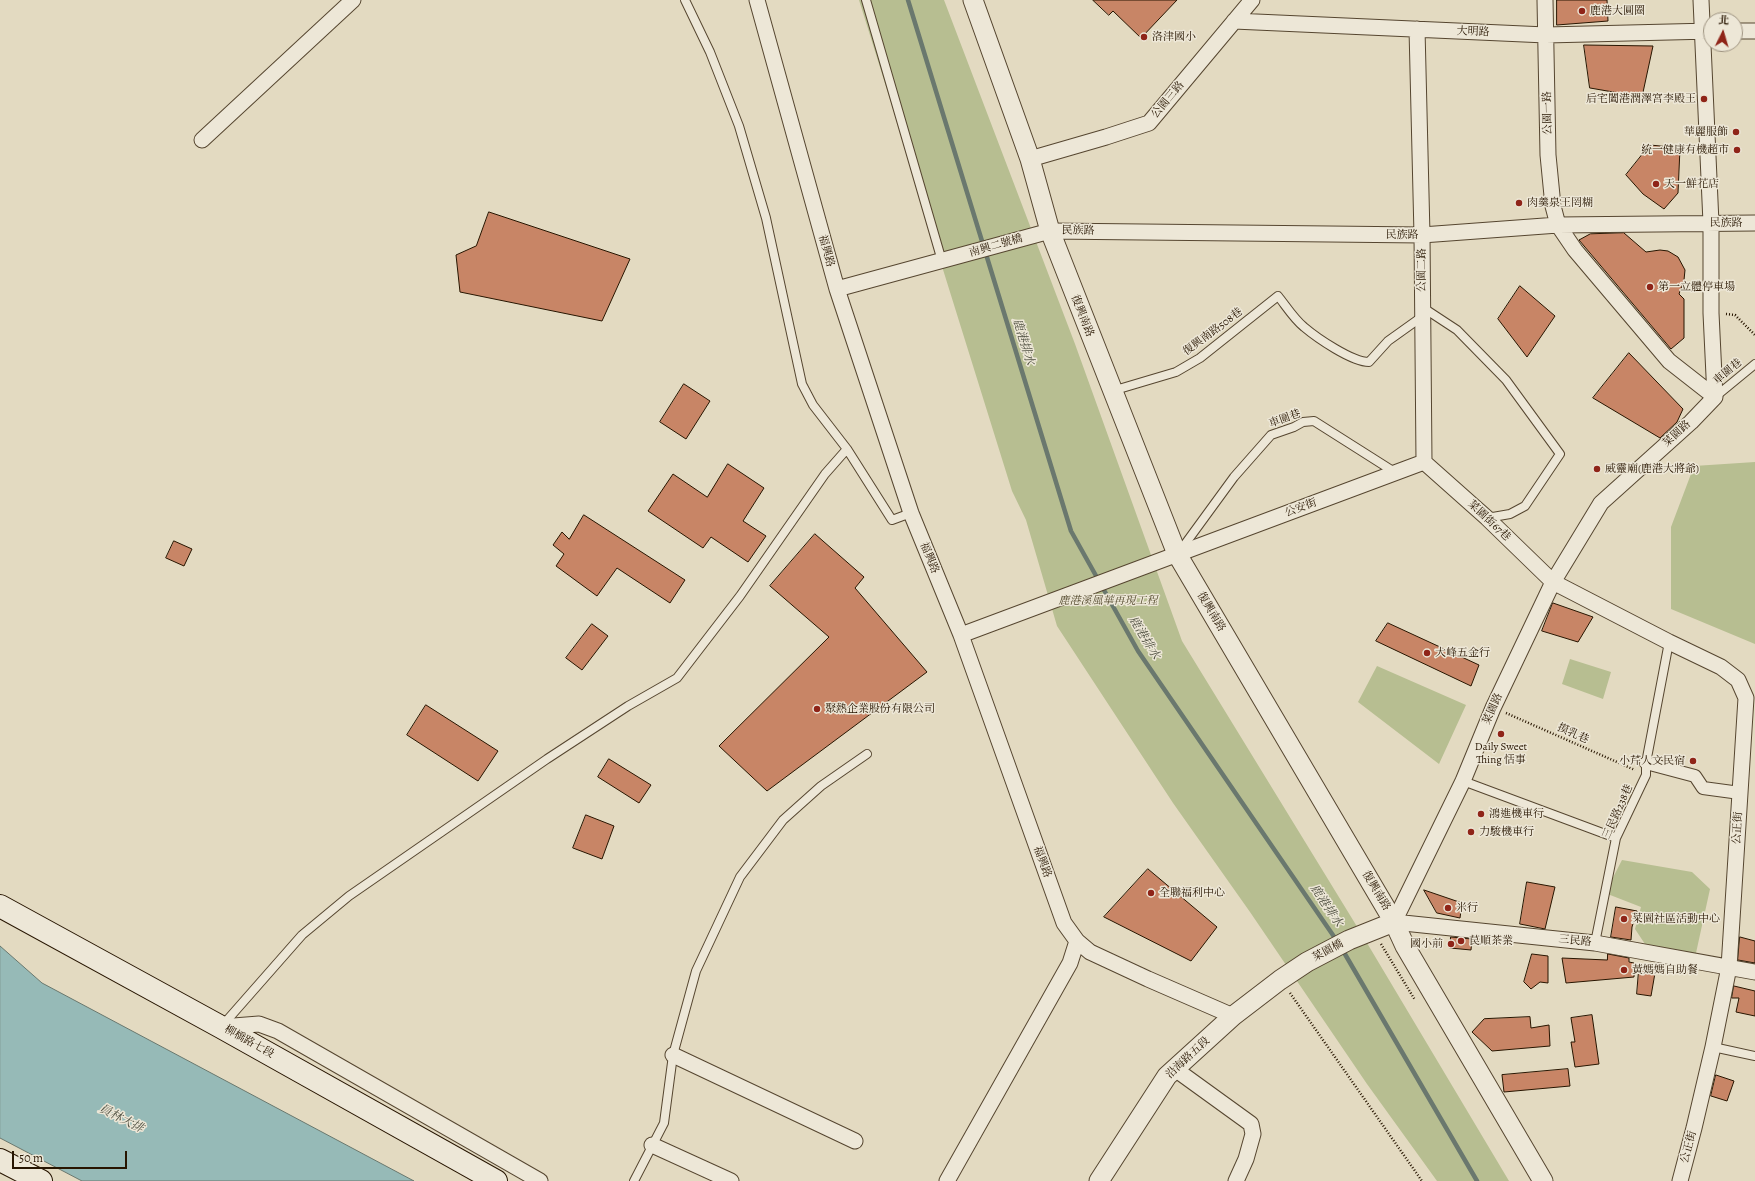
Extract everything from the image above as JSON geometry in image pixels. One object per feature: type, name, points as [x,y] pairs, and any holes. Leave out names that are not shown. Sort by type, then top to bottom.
[{"type":"main road","name":"柳橋路七段","points":[[0,906],[221,1027],[496,1181]]},
{"type":"main road","points":[[0,1160],[41,1181]]},
{"type":"street","points":[[202,140],[353,0]]},
{"type":"street","name":"福興路","points":[[757,0],[837,289],[911,513],[961,635],[1064,923],[1077,941],[1096,955],[1233,1016]]},
{"type":"street","name":"復興南路","points":[[973,0],[1030,159],[1050,231],[1177,554],[1394,922],[1404,946],[1543,1181]]},
{"type":"street","name":"公園三路","points":[[1030,159],[1149,123],[1252,0]]},
{"type":"street","name":"公園一路","points":[[1545,0],[1548,155],[1553,206],[1558,225],[1575,250],[1669,361],[1715,397]]},
{"type":"street","points":[[1701,0],[1703,12]]},
{"type":"street","name":"大明路","points":[[1234,21],[1546,35],[1703,31]]},
{"type":"street","name":"公園二路","points":[[1417,29],[1422,235],[1424,462]]},
{"type":"street","points":[[1743,31],[1755,31]]},
{"type":"street","points":[[1707,52],[1711,223],[1711,313],[1715,397]]},
{"type":"street","name":"民族路","points":[[1050,231],[1422,235],[1558,225],[1755,223]]},
{"type":"street","name":"南興二號橋","points":[[837,289],[1050,231]]},
{"type":"street","name":"菜園路","points":[[1394,922],[1463,782],[1493,708],[1553,582],[1601,503],[1686,427],[1715,397]]},
{"type":"street","name":"公安街","points":[[961,635],[1424,462]]},
{"type":"street","name":"菜園街67巷","points":[[1424,462],[1487,518],[1553,582]]},
{"type":"street","name":"公正街","points":[[1553,582],[1721,667],[1738,680],[1746,698],[1729,967],[1713,1047],[1680,1181]]},
{"type":"street","points":[[1646,769],[1695,776],[1703,788],[1740,793]]},
{"type":"street","name":"菜園橋","points":[[1307,962],[1349,940],[1394,922]]},
{"type":"street","name":"三民路","points":[[1394,922],[1596,943],[1755,972]]},
{"type":"street","points":[[947,1181],[1070,963],[1077,941]]},
{"type":"street","name":"沿海路五段","points":[[1099,1181],[1167,1076],[1233,1016],[1280,980],[1307,962]]},
{"type":"street","points":[[221,1027],[259,1024],[278,1031],[540,1181]]},
{"type":"street","points":[[673,1055],[855,1141]]},
{"type":"street","points":[[1174,1069],[1251,1124],[1254,1134],[1236,1181]]},
{"type":"street","points":[[652,1145],[731,1181]]},
{"type":"lane","points":[[685,0],[710,52],[739,126],[766,218],[802,384],[813,406],[847,449],[892,520],[911,513]]},
{"type":"lane","points":[[866,0],[942,261]]},
{"type":"lane","name":"復興南路508巷","points":[[1112,391],[1176,372],[1200,358],[1278,296],[1303,327],[1346,356],[1362,362],[1369,362],[1388,340],[1422,311]]},
{"type":"lane","points":[[1422,311],[1457,330],[1506,380],[1560,454],[1525,506],[1510,514],[1487,518]]},
{"type":"lane","name":"車圍巷","points":[[1715,397],[1755,364]]},
{"type":"lane","name":"車圍巷","points":[[1177,554],[1252,455],[1271,435],[1294,427],[1303,422],[1314,421],[1396,473]]},
{"type":"lane","points":[[221,1027],[302,935],[349,896],[547,759],[628,706],[677,678],[740,596],[825,474],[847,449]]},
{"type":"lane","name":"三民路238巷","points":[[1596,943],[1616,838],[1646,769],[1669,642]]},
{"type":"lane","points":[[634,1181],[664,1123],[673,1055],[696,971],[740,877],[783,820],[821,786],[867,754]]},
{"type":"lane","points":[[1463,782],[1616,838]]},
{"type":"lane","points":[[1713,1047],[1755,1056]]},
{"type":"path","points":[[1711,313],[1735,315],[1755,335]]},
{"type":"path","name":"摸乳巷","points":[[1493,708],[1646,769]]},
{"type":"path","points":[[1280,980],[1422,1181]]},
{"type":"green space","name":"鹿港溪風華再現工程","points":[[859,0],[944,0],[1075,344],[1182,641],[1364,938],[1509,1181],[1437,1181],[1367,1084],[1250,912],[1173,803],[1057,626],[1026,520],[1012,491]]},
{"type":"green space","points":[[1755,462],[1755,644],[1671,609],[1671,527],[1694,466]]},
{"type":"green space","points":[[1570,659],[1611,672],[1603,699],[1562,684]]},
{"type":"green space","points":[[1377,666],[1466,705],[1439,764],[1358,702]]},
{"type":"green space","points":[[1622,860],[1692,872],[1710,889],[1696,953],[1645,944],[1635,929],[1641,907],[1605,893]]},
{"type":"water","name":"員林大排","points":[[0,946],[42,983],[414,1181],[82,1181],[0,1138]]},
{"type":"building","points":[[1093,0],[1177,0],[1141,38],[1113,11],[1109,15]]},
{"type":"building","name":"鹿港大圓圈","points":[[1557,0],[1607,0],[1608,21],[1557,25]]},
{"type":"building","points":[[1584,45],[1653,46],[1642,97],[1590,88]]},
{"type":"building","name":"天一鮮花店","points":[[1650,145],[1680,148],[1678,193],[1664,209],[1643,194],[1626,175]]},
{"type":"building","points":[[489,212],[630,259],[602,321],[460,292],[456,255],[476,246]]},
{"type":"building","name":"第一立體停車場","points":[[1624,233],[1646,252],[1660,250],[1668,251],[1678,257],[1685,270],[1684,280],[1679,294],[1684,299],[1684,338],[1671,349],[1579,240],[1590,234]]},
{"type":"building","points":[[1520,286],[1555,316],[1527,357],[1498,319]]},
{"type":"building","points":[[1629,353],[1683,409],[1677,422],[1660,438],[1593,398]]},
{"type":"building","points":[[684,384],[710,401],[686,439],[660,422]]},
{"type":"building","points":[[728,464],[764,488],[743,521],[766,536],[748,562],[711,537],[703,548],[648,511],[673,474],[707,497]]},
{"type":"building","points":[[584,515],[685,580],[670,603],[617,568],[597,596],[556,566],[564,554],[553,545],[562,532],[569,539]]},
{"type":"building","name":"聚熱企業股份有限公司","points":[[815,534],[864,577],[855,588],[927,672],[767,791],[719,746],[829,637],[770,586]]},
{"type":"building","points":[[174,541],[192,549],[184,566],[166,558]]},
{"type":"building","points":[[1553,603],[1593,617],[1578,642],[1542,631]]},
{"type":"building","name":"大峰五金行","points":[[1388,623],[1479,665],[1471,686],[1376,641]]},
{"type":"building","points":[[592,624],[608,636],[582,670],[566,658]]},
{"type":"building","points":[[426,705],[498,751],[478,781],[407,735]]},
{"type":"building","points":[[609,759],[651,785],[639,803],[598,777]]},
{"type":"building","points":[[586,815],[614,826],[602,859],[573,848]]},
{"type":"building","name":"全聯福利中心","points":[[1148,869],[1217,927],[1191,961],[1104,917]]},
{"type":"building","points":[[1527,882],[1555,887],[1545,929],[1520,924]]},
{"type":"building","name":"米行","points":[[1424,890],[1462,903],[1460,918],[1437,913]]},
{"type":"building","name":"菜園社區活動中心","points":[[1616,907],[1637,911],[1632,927],[1631,940],[1611,937]]},
{"type":"building","name":"苠順茶業","points":[[1451,937],[1472,939],[1471,950],[1450,948]]},
{"type":"building","points":[[1740,937],[1755,941],[1755,963],[1738,960]]},
{"type":"building","points":[[1532,954],[1548,956],[1548,983],[1540,982],[1531,989],[1524,982]]},
{"type":"building","points":[[1608,954],[1629,958],[1629,962],[1634,963],[1634,977],[1566,983],[1562,958],[1607,960]]},
{"type":"building","points":[[1639,970],[1655,973],[1651,996],[1637,994]]},
{"type":"building","points":[[1734,986],[1755,991],[1755,1016],[1736,1012],[1739,998],[1732,998]]},
{"type":"building","points":[[1592,1015],[1599,1064],[1575,1067],[1571,1042],[1575,1042],[1571,1018]]},
{"type":"building","points":[[1530,1017],[1531,1028],[1549,1025],[1550,1046],[1492,1051],[1472,1032],[1484,1019]]},
{"type":"building","points":[[1568,1069],[1570,1086],[1504,1092],[1502,1075]]},
{"type":"building","points":[[1716,1075],[1734,1081],[1727,1101],[1711,1096]]},
{"type":"waterway","name":"鹿港排水","points":[[908,0],[1071,531],[1138,651],[1337,941]]},
{"type":"waterway","name":"鹿港排水","points":[[1342,949],[1477,1181]]},
{"type":"place","name":"鹿港大圓圈","points":[[1582,11]]},
{"type":"place","name":"洛津國小","points":[[1144,37]]},
{"type":"place","name":"后宅闔港潤澤宮李殿王","points":[[1704,99]]},
{"type":"place","name":"華麗服飾","points":[[1736,132]]},
{"type":"place","name":"統一健康有機超市","points":[[1737,150]]},
{"type":"place","name":"天一鮮花店","points":[[1656,184]]},
{"type":"place","name":"肉羹泉王罔糊","points":[[1519,203]]},
{"type":"place","name":"第一立體停車場","points":[[1650,287]]},
{"type":"place","name":"威靈廟(鹿港大將爺)","points":[[1597,469]]},
{"type":"place","name":"大峰五金行","points":[[1427,653]]},
{"type":"place","name":"聚熱企業股份有限公司","points":[[817,709]]},
{"type":"place","name":"Daily Sweet Thing 恬事","points":[[1501,734]]},
{"type":"place","name":"小芹人文民宿","points":[[1693,761]]},
{"type":"place","name":"鴻進機車行","points":[[1481,814]]},
{"type":"place","name":"力駿機車行","points":[[1471,832]]},
{"type":"place","name":"全聯福利中心","points":[[1151,893]]},
{"type":"place","name":"米行","points":[[1448,908]]},
{"type":"place","name":"菜園社區活動中心","points":[[1624,919]]},
{"type":"place","name":"苠順茶業","points":[[1461,941]]},
{"type":"place","name":"國小前","points":[[1451,944]]},
{"type":"place","name":"黃媽媽自助餐","points":[[1624,970]]}]
